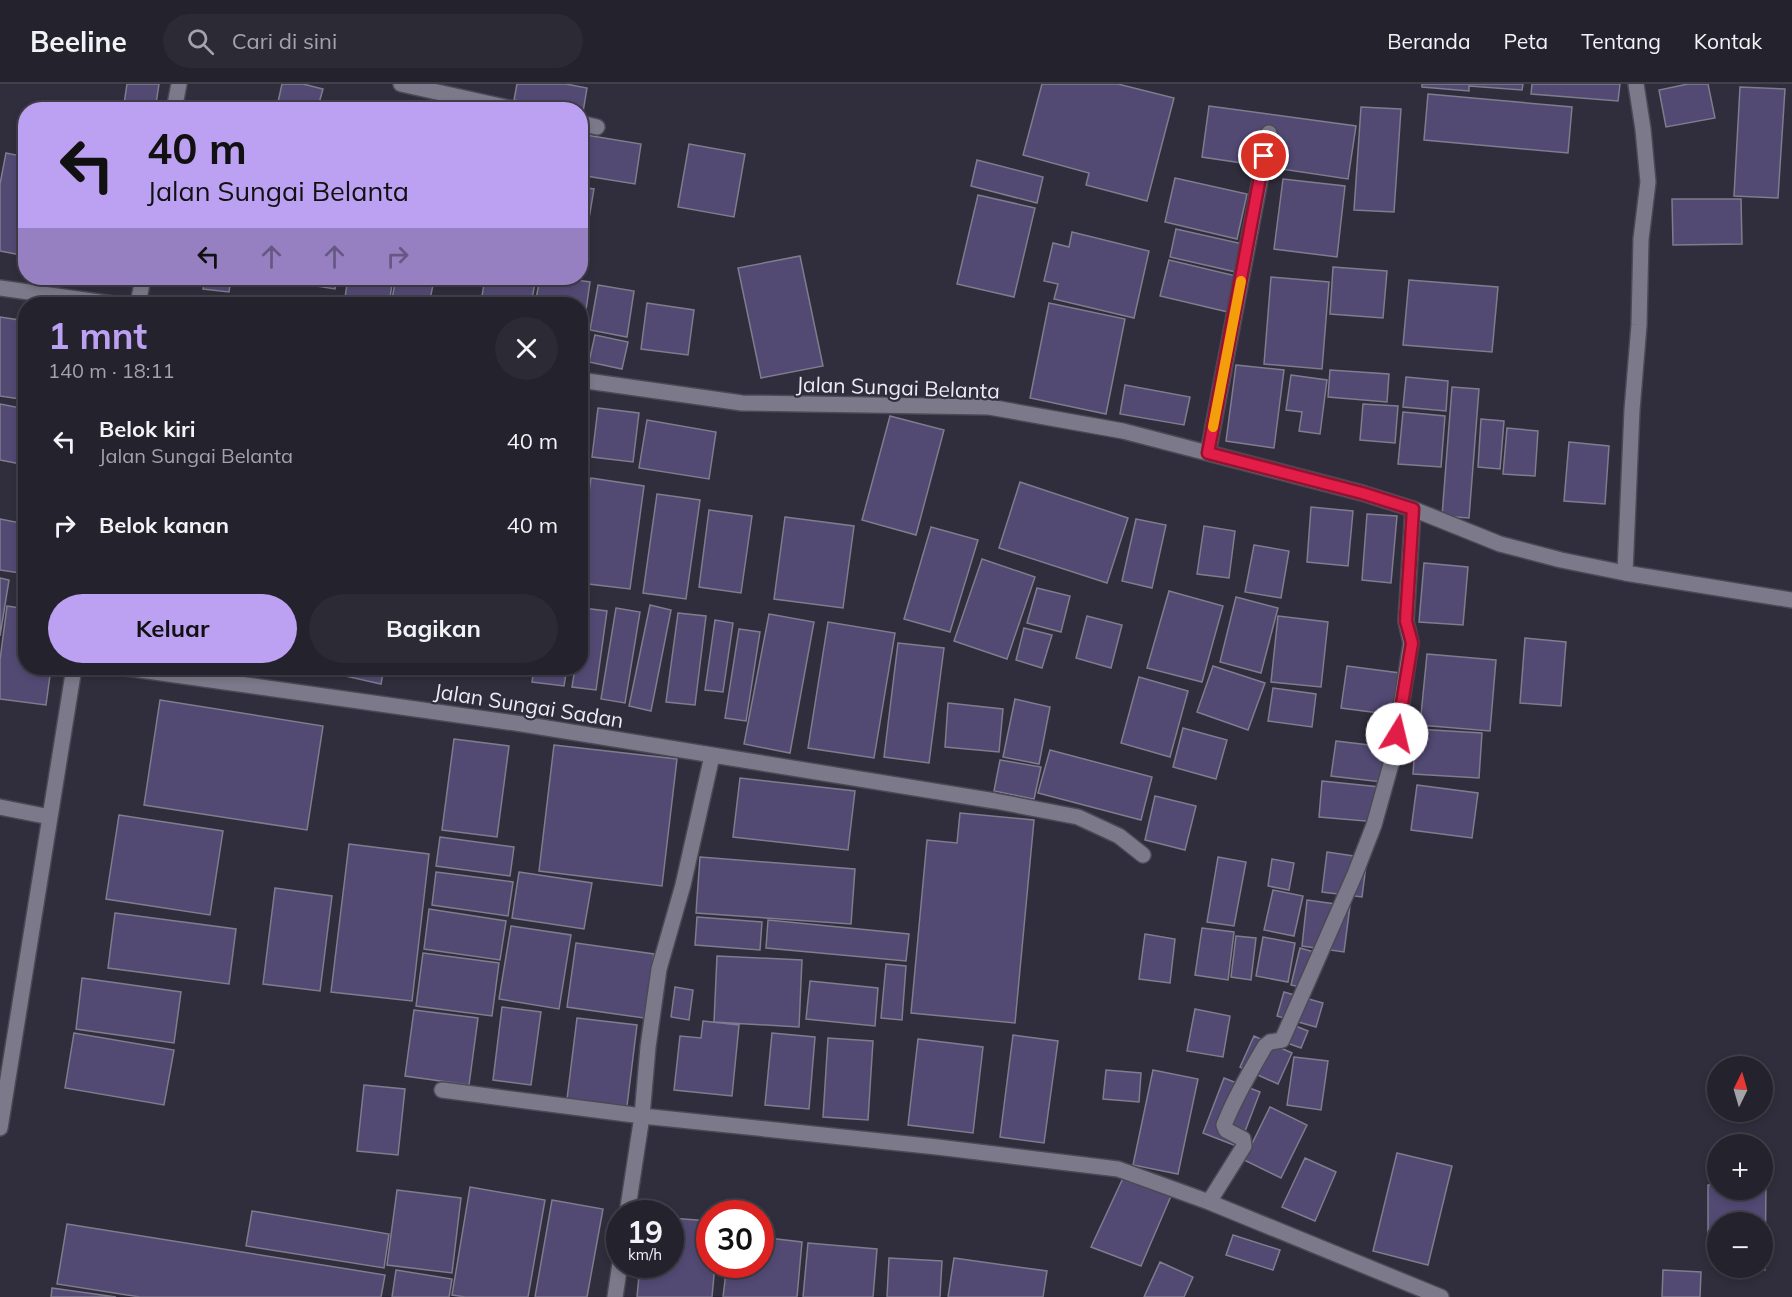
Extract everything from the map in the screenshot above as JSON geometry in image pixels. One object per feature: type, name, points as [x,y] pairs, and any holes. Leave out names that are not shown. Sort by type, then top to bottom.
[{"type":"street","points":[[176,102],[179,84]]},
{"type":"street","points":[[401,84],[482,102]]},
{"type":"street","points":[[1625,573],[1632,410],[1639,325],[1641,239],[1648,182],[1636,84]]},
{"type":"street","points":[[588,125],[597,127]]},
{"type":"street","points":[[1208,453],[1269,133]]},
{"type":"street","points":[[0,288],[64,297]]},
{"type":"street","name":"Jalan Sungai Belanta","points":[[588,381],[742,404],[989,407],[1123,431],[1362,493],[1413,509],[1500,544],[1561,560],[1625,573],[1792,600]]},
{"type":"street","points":[[1209,1202],[1244,1146],[1243,1138],[1226,1130],[1224,1125],[1229,1112],[1265,1046],[1270,1042],[1282,1040],[1351,885],[1374,825],[1394,757],[1412,643],[1406,621],[1413,509]]},
{"type":"street","points":[[0,1128],[73,675]]},
{"type":"street","name":"Jalan Sungai Sadan","points":[[176,675],[522,724],[995,801],[1078,818],[1119,836],[1143,855]]},
{"type":"street","points":[[629,1200],[642,1116],[648,1047],[659,969],[683,885],[712,756]]},
{"type":"street","points":[[0,807],[50,817]]},
{"type":"street","points":[[442,1090],[642,1116],[938,1147],[1118,1169],[1209,1202],[1441,1297]]},
{"type":"street","points":[[615,1297],[618,1278]]},
{"type":"building","points":[[127,84],[159,84],[156,102],[124,102]]},
{"type":"building","points":[[282,84],[303,84],[323,89],[319,102],[278,102]]},
{"type":"building","points":[[517,84],[566,84],[587,88],[585,102],[514,100]]},
{"type":"building","points":[[1042,84],[1118,84],[1174,98],[1147,201],[1086,185],[1089,173],[1023,155]]},
{"type":"building","points":[[1422,84],[1523,84],[1522,90],[1469,86],[1469,91],[1422,87]]},
{"type":"building","points":[[1532,84],[1620,84],[1618,101],[1531,94]]},
{"type":"building","points":[[1688,84],[1708,84],[1715,118],[1666,127],[1659,90]]},
{"type":"building","points":[[1740,87],[1785,89],[1778,198],[1734,196]]},
{"type":"building","points":[[1428,94],[1572,107],[1568,153],[1424,140]]},
{"type":"building","points":[[1209,106],[1356,126],[1348,179],[1202,157]]},
{"type":"building","points":[[1361,107],[1401,109],[1394,212],[1354,210]]},
{"type":"building","points":[[588,135],[641,144],[635,184],[588,176]]},
{"type":"building","points":[[689,144],[745,154],[734,217],[678,207]]},
{"type":"building","points":[[6,153],[18,155],[18,254],[0,251],[0,184]]},
{"type":"building","points":[[977,160],[1043,177],[1037,203],[971,186]]},
{"type":"building","points":[[1175,178],[1247,194],[1237,239],[1165,222]]},
{"type":"building","points":[[1283,179],[1345,186],[1337,257],[1274,249]]},
{"type":"building","points":[[588,188],[594,189],[588,224]]},
{"type":"building","points":[[978,195],[1035,208],[1014,297],[957,284]]},
{"type":"building","points":[[1672,199],[1741,199],[1742,244],[1673,245]]},
{"type":"building","points":[[1176,229],[1243,244],[1236,272],[1170,257]]},
{"type":"building","points":[[1072,232],[1149,251],[1134,318],[1054,299],[1058,284],[1044,281],[1053,243],[1069,247]]},
{"type":"building","points":[[800,256],[823,366],[761,378],[738,268]]},
{"type":"building","points":[[1169,260],[1236,276],[1228,312],[1160,296]]},
{"type":"building","points":[[1333,267],[1387,271],[1383,318],[1330,314]]},
{"type":"building","points":[[1271,277],[1329,282],[1322,369],[1264,364]]},
{"type":"building","points":[[1409,280],[1498,287],[1492,352],[1403,345]]},
{"type":"building","points":[[588,282],[590,282],[588,297],[536,297],[539,285],[588,285]]},
{"type":"building","points":[[204,285],[230,285],[229,292],[203,289]]},
{"type":"building","points":[[310,285],[336,285],[335,289]]},
{"type":"building","points":[[347,285],[392,285],[390,297],[345,297]]},
{"type":"building","points":[[395,285],[433,285],[430,297],[392,297]]},
{"type":"building","points":[[484,285],[535,285],[532,297],[482,296]]},
{"type":"building","points":[[598,285],[634,291],[627,337],[590,330]]},
{"type":"building","points":[[647,303],[694,310],[688,355],[641,349]]},
{"type":"building","points":[[1049,303],[1125,319],[1106,414],[1030,398]]},
{"type":"building","points":[[0,317],[18,320],[18,399],[0,396]]},
{"type":"building","points":[[595,335],[628,342],[622,369],[589,362]]},
{"type":"building","points":[[1236,365],[1284,370],[1274,448],[1226,441]]},
{"type":"building","points":[[1330,370],[1389,374],[1387,402],[1328,397]]},
{"type":"building","points":[[1291,375],[1327,380],[1320,434],[1299,431],[1302,412],[1286,410]]},
{"type":"building","points":[[1406,377],[1448,381],[1446,411],[1403,407]]},
{"type":"building","points":[[1125,385],[1190,397],[1184,425],[1120,414]]},
{"type":"building","points":[[1452,387],[1479,389],[1469,518],[1442,516]]},
{"type":"building","points":[[0,404],[18,407],[18,463],[0,460]]},
{"type":"building","points":[[1363,404],[1398,406],[1395,443],[1360,440]]},
{"type":"building","points":[[598,408],[639,413],[633,462],[592,457]]},
{"type":"building","points":[[1403,412],[1445,416],[1441,467],[1398,464]]},
{"type":"building","points":[[890,416],[944,430],[916,535],[862,520]]},
{"type":"building","points":[[1481,419],[1504,421],[1500,469],[1478,467]]},
{"type":"building","points":[[647,420],[716,432],[709,479],[639,468]]},
{"type":"building","points":[[1507,428],[1538,431],[1535,476],[1503,474]]},
{"type":"building","points":[[1569,442],[1609,446],[1605,504],[1564,501]]},
{"type":"building","points":[[591,478],[644,486],[630,589],[588,584],[588,499]]},
{"type":"building","points":[[1020,482],[1128,518],[1107,583],[999,548]]},
{"type":"building","points":[[657,494],[700,500],[686,599],[643,593]]},
{"type":"building","points":[[1311,507],[1353,511],[1348,566],[1307,562]]},
{"type":"building","points":[[709,510],[752,516],[741,593],[699,587]]},
{"type":"building","points":[[1367,514],[1397,516],[1391,583],[1362,580]]},
{"type":"building","points":[[785,517],[854,526],[843,608],[774,599]]},
{"type":"building","points":[[0,519],[18,522],[18,573],[0,570]]},
{"type":"building","points":[[1136,519],[1166,525],[1152,588],[1122,581]]},
{"type":"building","points":[[1204,526],[1235,531],[1229,578],[1197,574]]},
{"type":"building","points":[[931,527],[978,540],[950,632],[904,619]]},
{"type":"building","points":[[1254,545],[1289,551],[1281,598],[1245,592]]},
{"type":"building","points":[[982,559],[1035,577],[1007,659],[954,641]]},
{"type":"building","points":[[1424,563],[1468,567],[1463,625],[1419,622]]},
{"type":"building","points":[[0,578],[9,580],[0,636]]},
{"type":"building","points":[[1037,588],[1070,596],[1061,632],[1027,623]]},
{"type":"building","points":[[1169,591],[1223,606],[1202,682],[1147,668]]},
{"type":"building","points":[[1236,597],[1278,608],[1261,673],[1220,662]]},
{"type":"building","points":[[650,605],[671,610],[651,711],[629,706]]},
{"type":"building","points":[[7,606],[18,608],[18,675],[50,675],[46,705],[0,699],[0,660]]},
{"type":"building","points":[[616,608],[640,612],[625,703],[601,699]]},
{"type":"building","points":[[588,609],[607,611],[596,690],[572,687],[574,675],[588,675]]},
{"type":"building","points":[[678,613],[706,616],[695,705],[666,702]]},
{"type":"building","points":[[769,614],[814,622],[790,753],[744,744]]},
{"type":"building","points":[[1087,616],[1122,625],[1111,668],[1076,658]]},
{"type":"building","points":[[1278,616],[1328,622],[1321,687],[1271,682]]},
{"type":"building","points":[[715,620],[733,623],[723,692],[705,690]]},
{"type":"building","points":[[828,622],[895,633],[874,758],[808,748]]},
{"type":"building","points":[[1024,628],[1052,635],[1042,668],[1016,660]]},
{"type":"building","points":[[739,629],[760,632],[746,721],[725,718]]},
{"type":"building","points":[[1525,638],[1566,642],[1561,706],[1520,703]]},
{"type":"building","points":[[898,643],[944,648],[929,763],[884,757]]},
{"type":"building","points":[[1427,654],[1496,660],[1490,731],[1420,725]]},
{"type":"building","points":[[1213,666],[1265,683],[1248,730],[1197,712]]},
{"type":"building","points":[[1347,666],[1400,673],[1394,715],[1341,708]]},
{"type":"building","points":[[345,675],[383,675],[381,684]]},
{"type":"building","points":[[533,675],[566,675],[564,686],[532,682]]},
{"type":"building","points":[[1139,677],[1188,691],[1170,757],[1121,743]]},
{"type":"building","points":[[1273,688],[1316,694],[1312,727],[1268,721]]},
{"type":"building","points":[[1015,699],[1050,707],[1039,764],[1003,757]]},
{"type":"building","points":[[160,700],[323,726],[307,830],[144,805]]},
{"type":"building","points":[[948,703],[1003,709],[999,752],[945,747]]},
{"type":"building","points":[[1183,728],[1227,740],[1216,779],[1173,767]]},
{"type":"building","points":[[1416,729],[1482,733],[1479,778],[1413,774]]},
{"type":"building","points":[[454,739],[509,746],[497,837],[442,830]]},
{"type":"building","points":[[1336,741],[1386,747],[1382,782],[1331,776]]},
{"type":"building","points":[[554,745],[677,759],[662,886],[539,871]]},
{"type":"building","points":[[1050,750],[1152,777],[1141,820],[1038,793]]},
{"type":"building","points":[[1000,760],[1041,767],[1034,799],[994,791]]},
{"type":"building","points":[[740,778],[855,791],[848,850],[733,837]]},
{"type":"building","points":[[1322,781],[1380,787],[1377,822],[1319,817]]},
{"type":"building","points":[[1417,785],[1478,793],[1472,838],[1411,830]]},
{"type":"building","points":[[1155,796],[1196,806],[1185,850],[1145,840]]},
{"type":"building","points":[[960,813],[1034,820],[1015,1023],[911,1013],[927,840],[957,843]]},
{"type":"building","points":[[119,815],[223,831],[210,915],[106,899]]},
{"type":"building","points":[[440,837],[514,847],[510,876],[436,866]]},
{"type":"building","points":[[349,844],[429,854],[412,1001],[331,992]]},
{"type":"building","points":[[1327,852],[1367,858],[1362,897],[1322,892]]},
{"type":"building","points":[[700,857],[855,869],[851,924],[696,913]]},
{"type":"building","points":[[1218,857],[1246,862],[1234,926],[1207,922]]},
{"type":"building","points":[[1272,859],[1294,863],[1289,890],[1268,886]]},
{"type":"building","points":[[436,872],[513,882],[508,916],[432,905]]},
{"type":"building","points":[[519,872],[592,883],[584,929],[512,918]]},
{"type":"building","points":[[275,888],[332,896],[320,991],[263,984]]},
{"type":"building","points":[[1273,890],[1303,896],[1294,936],[1264,930]]},
{"type":"building","points":[[1307,900],[1350,906],[1344,952],[1302,946]]},
{"type":"building","points":[[429,909],[506,921],[500,960],[424,949]]},
{"type":"building","points":[[115,913],[236,929],[229,984],[108,968]]},
{"type":"building","points":[[697,917],[762,922],[760,950],[695,945]]},
{"type":"building","points":[[768,920],[909,934],[906,961],[766,948]]},
{"type":"building","points":[[511,926],[571,935],[559,1009],[499,999]]},
{"type":"building","points":[[1202,928],[1234,932],[1228,980],[1195,975]]},
{"type":"building","points":[[1145,934],[1175,939],[1170,983],[1139,979]]},
{"type":"building","points":[[1236,936],[1256,938],[1251,980],[1231,977]]},
{"type":"building","points":[[1263,937],[1295,943],[1288,982],[1256,976]]},
{"type":"building","points":[[576,943],[654,954],[644,1018],[567,1007]]},
{"type":"building","points":[[1300,948],[1318,953],[1310,989],[1291,985]]},
{"type":"building","points":[[423,953],[499,963],[492,1016],[416,1006]]},
{"type":"building","points":[[717,956],[802,960],[799,1027],[714,1022]]},
{"type":"building","points":[[886,964],[906,966],[902,1020],[881,1018]]},
{"type":"building","points":[[82,978],[181,992],[174,1043],[76,1029]]},
{"type":"building","points":[[810,981],[878,988],[875,1026],[806,1019]]},
{"type":"building","points":[[675,987],[693,990],[689,1020],[671,1017]]},
{"type":"building","points":[[1284,992],[1323,1003],[1316,1027],[1277,1016]]},
{"type":"building","points":[[502,1007],[541,1012],[531,1085],[493,1080]]},
{"type":"building","points":[[1195,1009],[1230,1016],[1223,1057],[1187,1051]]},
{"type":"building","points":[[414,1010],[478,1018],[469,1085],[405,1076]]},
{"type":"building","points":[[577,1018],[637,1025],[627,1106],[567,1099]]},
{"type":"building","points":[[703,1021],[739,1025],[732,1096],[674,1090],[680,1036],[701,1038]]},
{"type":"building","points":[[1283,1021],[1308,1031],[1301,1048],[1276,1039]]},
{"type":"building","points":[[74,1033],[174,1050],[164,1105],[65,1088]]},
{"type":"building","points":[[772,1033],[815,1037],[809,1109],[765,1105]]},
{"type":"building","points":[[1013,1035],[1058,1041],[1044,1143],[1000,1137]]},
{"type":"building","points":[[1254,1036],[1292,1053],[1278,1084],[1240,1067]]},
{"type":"building","points":[[828,1038],[873,1041],[868,1120],[823,1117]]},
{"type":"building","points":[[918,1039],[983,1047],[973,1133],[908,1125]]},
{"type":"building","points":[[1294,1057],[1328,1061],[1321,1110],[1287,1105]]},
{"type":"building","points":[[1106,1070],[1141,1073],[1139,1102],[1103,1099]]},
{"type":"building","points":[[1153,1070],[1198,1079],[1178,1174],[1133,1165]]},
{"type":"building","points":[[1224,1078],[1260,1092],[1239,1147],[1203,1133]]},
{"type":"building","points":[[364,1085],[405,1089],[398,1155],[357,1151]]},
{"type":"building","points":[[1270,1107],[1307,1125],[1281,1178],[1244,1160]]},
{"type":"building","points":[[1397,1153],[1452,1166],[1428,1265],[1373,1251]]},
{"type":"building","points":[[1305,1158],[1336,1172],[1315,1221],[1282,1207]]},
{"type":"building","points":[[1124,1176],[1171,1196],[1141,1266],[1091,1247]]},
{"type":"building","points":[[470,1187],[545,1200],[528,1297],[452,1295]]},
{"type":"building","points":[[397,1190],[461,1198],[452,1273],[387,1265]]},
{"type":"building","points":[[552,1200],[603,1209],[587,1297],[535,1297]]},
{"type":"building","points":[[1708,1200],[1766,1200],[1766,1212],[1708,1212]]},
{"type":"building","points":[[252,1211],[389,1234],[384,1268],[246,1246]]},
{"type":"building","points":[[684,1219],[696,1220],[696,1278],[714,1278],[712,1297],[637,1297],[639,1278],[684,1278]]},
{"type":"building","points":[[67,1224],[385,1275],[381,1297],[140,1297],[57,1284]]},
{"type":"building","points":[[1233,1235],[1280,1250],[1273,1270],[1226,1255]]},
{"type":"building","points":[[774,1239],[802,1242],[797,1297],[723,1297],[725,1278],[774,1278]]},
{"type":"building","points":[[808,1243],[877,1249],[873,1297],[803,1297]]},
{"type":"building","points":[[889,1258],[942,1261],[940,1297],[887,1297]]},
{"type":"building","points":[[954,1258],[1047,1271],[1043,1297],[948,1297]]},
{"type":"building","points":[[1160,1262],[1193,1277],[1184,1297],[1144,1297]]},
{"type":"building","points":[[396,1270],[452,1279],[449,1297],[392,1297]]},
{"type":"building","points":[[1663,1270],[1701,1272],[1700,1297],[1662,1297]]},
{"type":"building","points":[[52,1288],[116,1297],[51,1297]]},
{"type":"slow traffic","points":[[1213,427],[1241,281]]},
{"type":"route","points":[[1264,156],[1208,453],[1362,493],[1413,509],[1406,621],[1412,643],[1397,734]]}]
